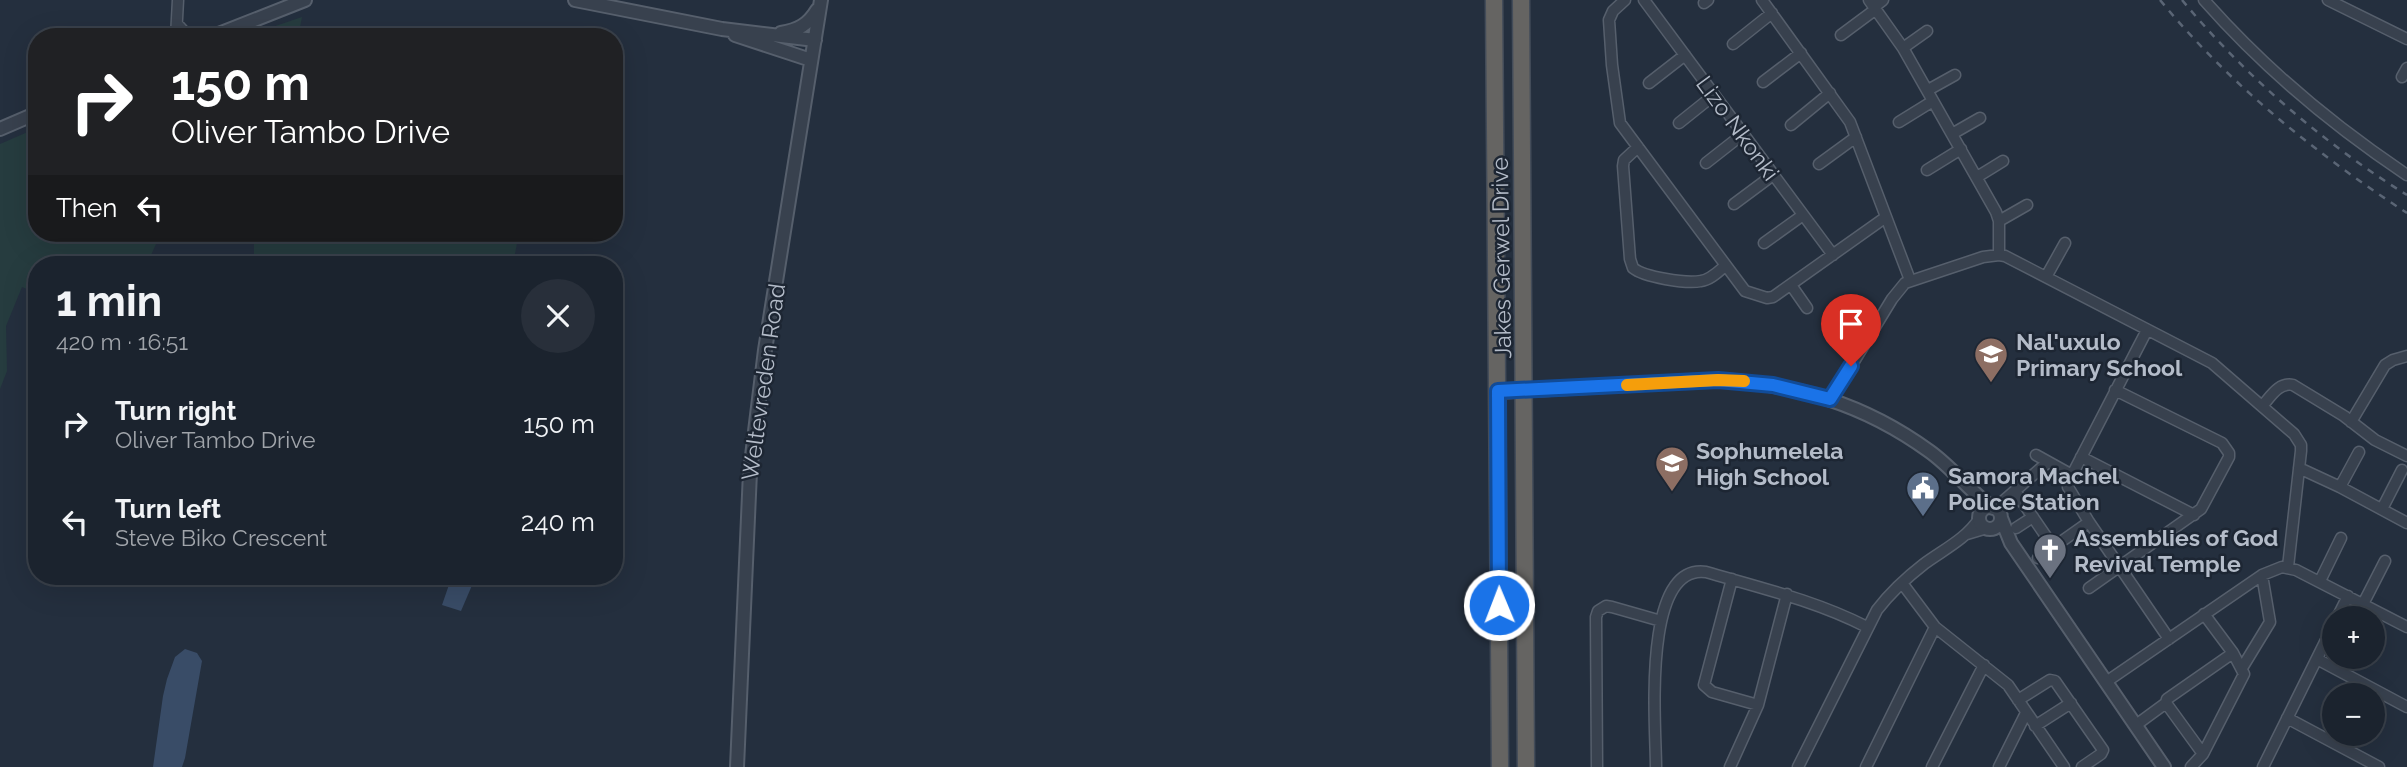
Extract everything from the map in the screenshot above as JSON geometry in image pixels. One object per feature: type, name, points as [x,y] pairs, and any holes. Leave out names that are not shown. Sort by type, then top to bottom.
[{"type":"highway","name":"Jakes Gerwel Drive","points":[[1494,0],[1500,767]]},
{"type":"highway","name":"Jakes Gerwel Drive","points":[[1521,0],[1526,767]]},
{"type":"street","points":[[178,0],[178,28]]},
{"type":"street","points":[[234,28],[305,0]]},
{"type":"street","points":[[575,0],[722,29],[814,40]]},
{"type":"street","points":[[1625,0],[1609,17],[1618,118],[1725,267],[1749,293],[1773,297],[1886,217]]},
{"type":"street","name":"Lizo Nkonki","points":[[1644,0],[1833,255]]},
{"type":"street","points":[[1762,0],[1850,121],[1910,281]]},
{"type":"street","points":[[2204,0],[2258,57],[2302,98],[2349,135],[2407,174]]},
{"type":"street","points":[[2328,0],[2407,38]]},
{"type":"street","points":[[771,35],[793,31],[807,24],[821,3]]},
{"type":"street","name":"Weltevreden Road","points":[[737,767],[743,579],[750,472],[765,349],[821,3]]},
{"type":"street","points":[[1842,35],[1876,4],[1928,90],[1999,221],[1999,255]]},
{"type":"street","points":[[1733,44],[1772,13]]},
{"type":"street","points":[[178,25],[181,28]]},
{"type":"street","points":[[722,29],[811,60]]},
{"type":"street","points":[[1903,48],[1927,31]]},
{"type":"street","points":[[1763,82],[1801,53]]},
{"type":"street","points":[[1649,83],[1685,55]]},
{"type":"street","points":[[1928,90],[1955,75]]},
{"type":"street","points":[[1791,125],[1830,93]]},
{"type":"street","points":[[1679,123],[1714,95]]},
{"type":"street","points":[[1899,122],[1933,101]]},
{"type":"street","points":[[0,129],[28,117]]},
{"type":"street","points":[[1952,134],[1980,118]]},
{"type":"street","points":[[1706,163],[1743,134]]},
{"type":"street","points":[[1819,164],[1856,137]]},
{"type":"street","points":[[1638,147],[1624,160],[1623,166],[1630,259],[1633,268],[1646,275],[1695,282],[1704,281],[1725,267]]},
{"type":"street","points":[[1927,170],[1961,149]]},
{"type":"street","points":[[1977,177],[2003,161]]},
{"type":"street","points":[[1734,204],[1773,174]]},
{"type":"street","points":[[1999,221],[2027,205]]},
{"type":"street","points":[[1764,243],[1803,215]]},
{"type":"street","points":[[2046,277],[2065,243]]},
{"type":"street","points":[[1830,399],[1903,285],[1983,257],[1999,255],[2218,367],[2299,440],[2300,468],[2288,567]]},
{"type":"street","points":[[1791,285],[1807,308]]},
{"type":"street","points":[[2147,331],[2072,475],[2068,490],[2169,639]]},
{"type":"street","points":[[2351,422],[2385,365],[2407,356]]},
{"type":"street","points":[[1498,391],[1718,380],[1773,385],[1830,399],[1880,420],[1931,452],[1972,491],[1998,510],[2011,543],[2136,725],[2159,765]]},
{"type":"street","points":[[2263,405],[2280,387],[2288,384],[2325,404],[2375,440],[2407,456]]},
{"type":"street","points":[[2089,588],[2194,515],[2206,503],[2229,453],[2222,443],[2115,390]]},
{"type":"street","points":[[2340,487],[2359,452]]},
{"type":"street","points":[[2036,455],[2072,475]]},
{"type":"street","points":[[2081,457],[2194,515]]},
{"type":"street","points":[[1798,767],[1867,626],[1889,594],[1966,534],[1984,523],[1998,526],[1998,510],[2048,462]]},
{"type":"street","points":[[2300,468],[2407,523]]},
{"type":"street","points":[[2382,509],[2402,470]]},
{"type":"street","points":[[1972,491],[1984,523],[2011,543]]},
{"type":"street","points":[[2015,491],[2054,548]]},
{"type":"street","points":[[1984,523],[1985,509],[1998,510]]},
{"type":"street","points":[[2016,528],[2033,517]]},
{"type":"street","points":[[2038,558],[2089,523]]},
{"type":"street","points":[[2320,581],[2341,538]]},
{"type":"street","points":[[2363,604],[2385,561]]},
{"type":"street","points":[[2106,682],[2262,575],[2277,568],[2288,567],[2320,581],[2407,627]]},
{"type":"street","points":[[1657,767],[1657,640],[1664,609],[1674,587],[1688,573],[1695,570],[1706,572],[1787,594],[1841,613],[1867,626]]},
{"type":"street","points":[[2242,668],[2253,654],[2270,622],[2262,575]]},
{"type":"street","points":[[1732,579],[1704,685],[1712,692],[1758,705]]},
{"type":"street","points":[[1902,583],[1935,626],[1998,676],[2064,767]]},
{"type":"street","points":[[1730,767],[1758,705],[1787,594]]},
{"type":"street","points":[[2343,606],[2348,596]]},
{"type":"street","points":[[1597,767],[1598,611],[1606,606],[1661,621]]},
{"type":"street","points":[[2191,767],[2203,754],[2243,676],[2242,668],[2233,653],[2204,614]]},
{"type":"street","points":[[1866,767],[1935,626]]},
{"type":"street","points":[[2263,767],[2322,649]]},
{"type":"street","points":[[2136,725],[2166,703],[2172,694],[2233,653]]},
{"type":"street","points":[[2317,659],[2407,707]]},
{"type":"street","points":[[1932,767],[1984,664]]},
{"type":"street","points":[[2018,700],[2053,680],[2103,751],[2082,767]]},
{"type":"street","points":[[2035,726],[2071,703]]},
{"type":"street","points":[[2166,703],[2203,754]]},
{"type":"street","points":[[1998,767],[2026,713]]},
{"type":"street","points":[[2287,718],[2379,767]]},
{"type":"green space","points":[[302,17],[300,28],[270,28]]},
{"type":"green space","points":[[28,132],[28,242],[157,242],[151,256],[28,256],[28,289],[22,287],[6,326],[7,371],[0,389],[0,144]]},
{"type":"green space","points":[[254,242],[517,242],[515,256],[254,256]]},
{"type":"water","points":[[449,585],[472,585],[461,611],[442,605]]},
{"type":"water","points":[[185,649],[197,653],[202,661],[185,758],[182,767],[153,767],[167,679],[175,657]]},
{"type":"railway","points":[[2160,0],[2215,61],[2275,116],[2339,166],[2407,213]]},
{"type":"railway","points":[[2182,0],[2232,55],[2287,106],[2345,153],[2407,195]]},
{"type":"slow traffic","points":[[1627,385],[1744,381]]},
{"type":"place","name":"Nal'uxulo Primary School","points":[[1991,384]]},
{"type":"place","name":"Sophumelela High School","points":[[1672,493]]},
{"type":"place","name":"Samora Machel Police Station","points":[[1923,518]]},
{"type":"place","name":"Assemblies of God Revival Temple","points":[[2050,580]]},
{"type":"route","points":[[1499,605],[1498,391],[1718,380],[1773,385],[1808,391],[1830,399],[1851,366]]}]
